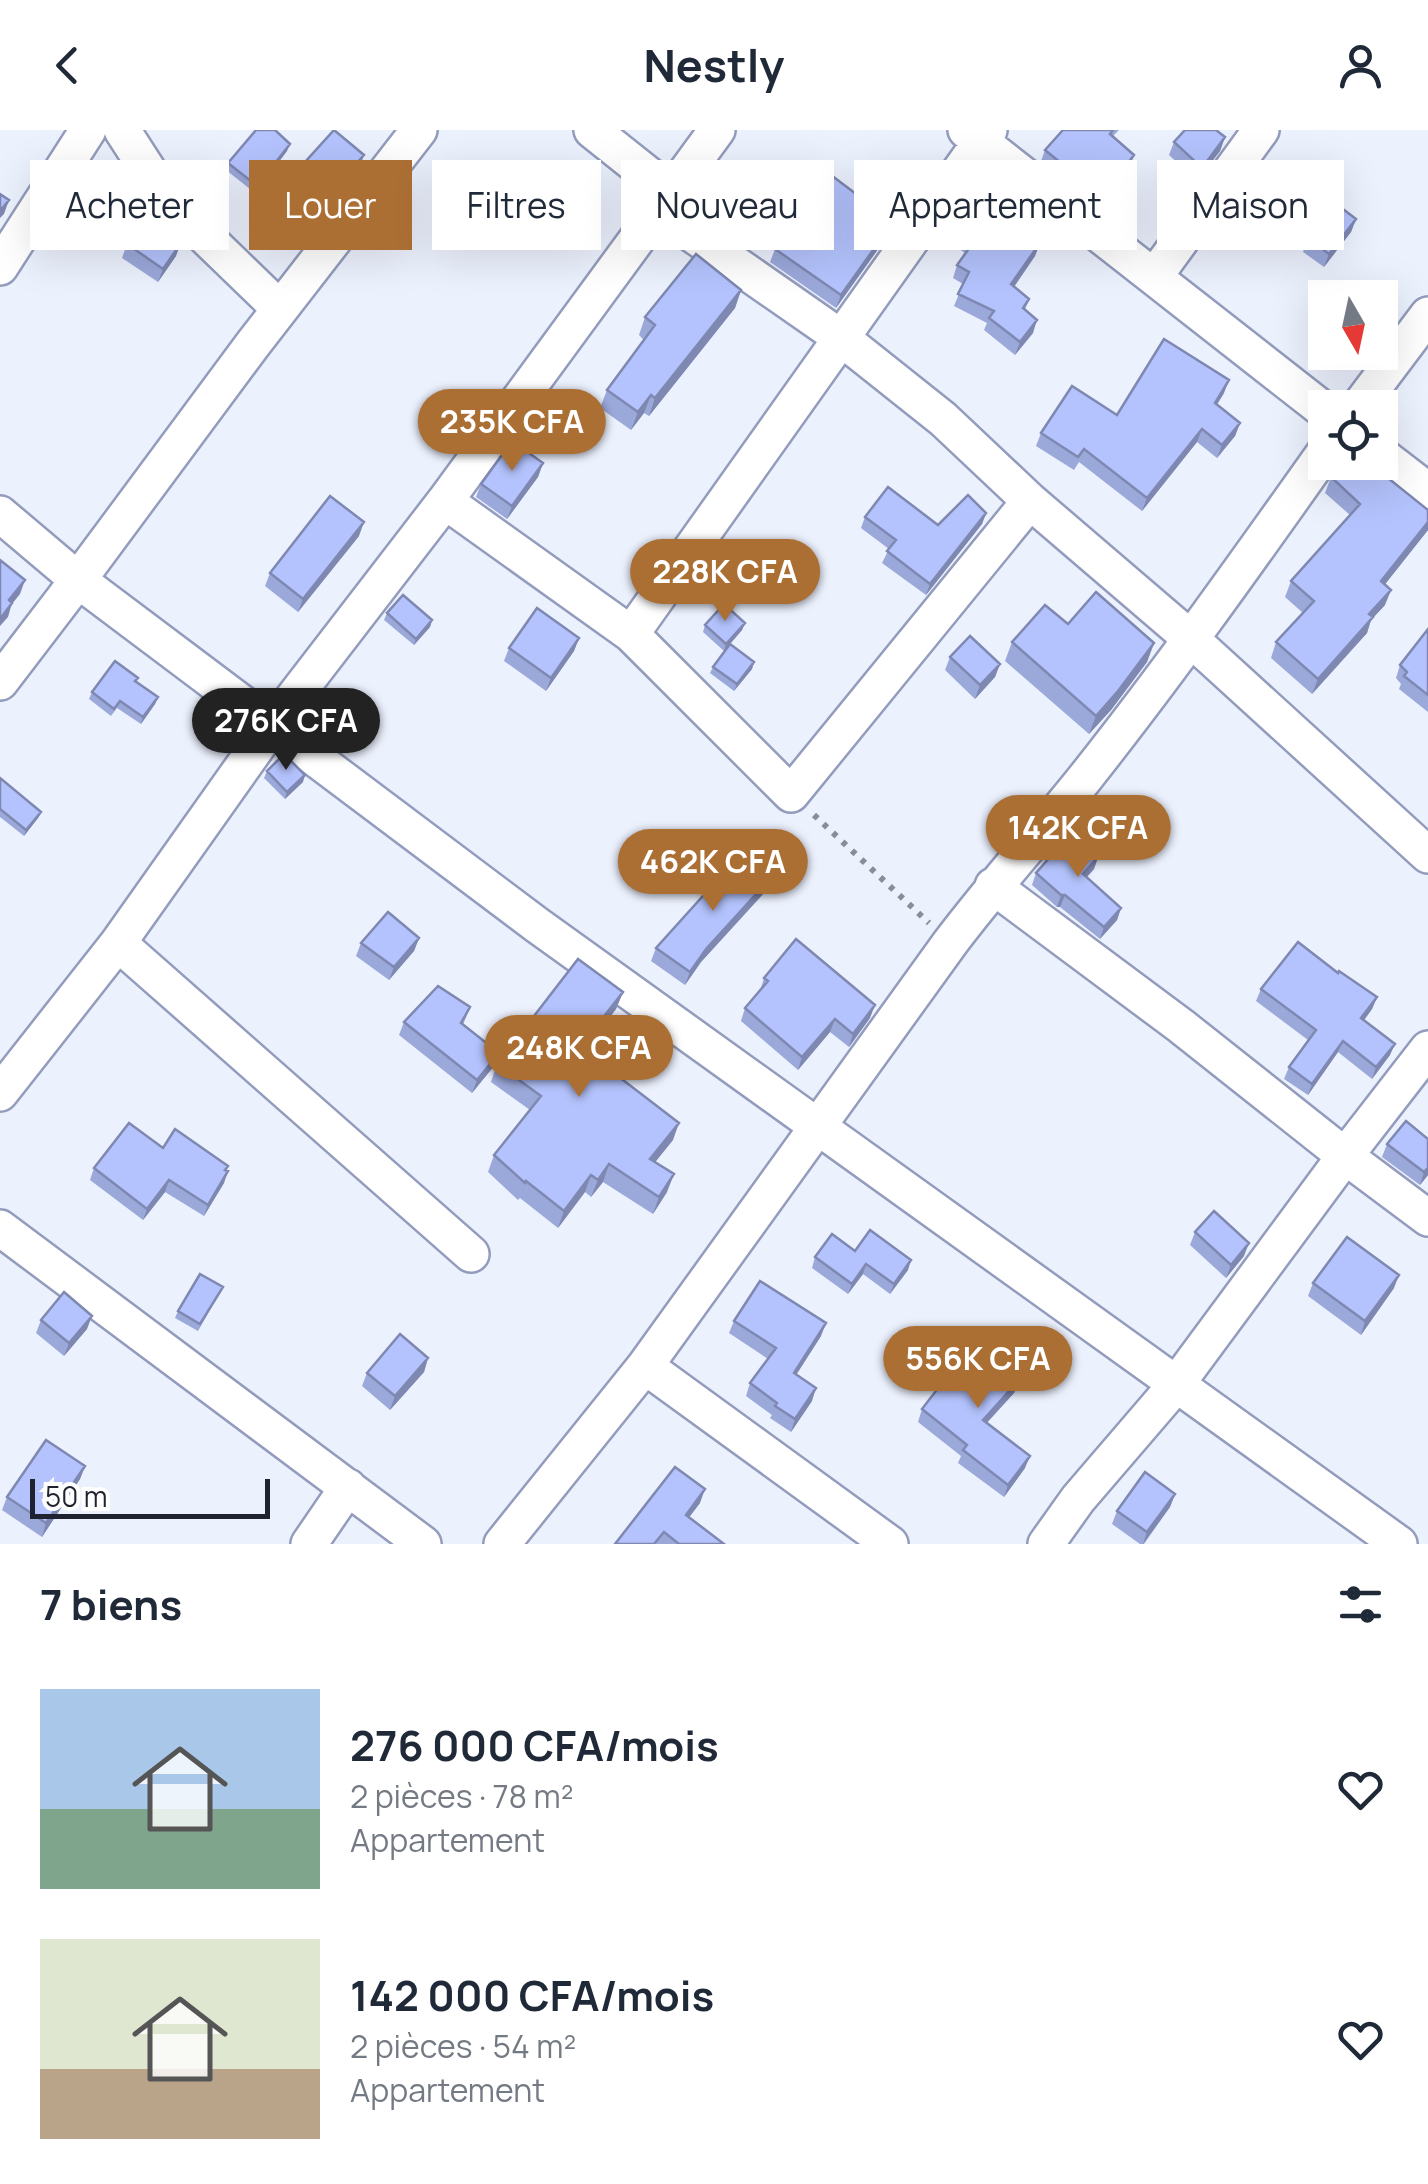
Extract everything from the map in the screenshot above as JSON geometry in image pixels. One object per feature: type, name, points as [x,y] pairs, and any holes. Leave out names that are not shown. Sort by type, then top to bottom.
[{"type":"street","points":[[0,267],[88,130]]},
{"type":"street","points":[[122,130],[160,189],[280,309]]},
{"type":"street","points":[[0,682],[419,130]]},
{"type":"street","points":[[592,130],[622,160]]},
{"type":"street","points":[[695,160],[717,130]]},
{"type":"street","points":[[1154,277],[1260,130]]},
{"type":"street","points":[[631,634],[978,134],[1308,397]]},
{"type":"street","points":[[0,1093],[118,943],[271,727],[630,250]]},
{"type":"street","points":[[727,250],[943,418],[1428,855]]},
{"type":"street","points":[[1372,390],[1428,315]]},
{"type":"street","points":[[1398,468],[1428,492]]},
{"type":"street","points":[[502,1544],[645,1366],[950,943],[1084,780],[1308,476]]},
{"type":"street","points":[[444,501],[631,634],[791,794],[1030,500]]},
{"type":"street","points":[[0,514],[78,580],[536,925],[1399,1544]]},
{"type":"street","points":[[993,886],[1428,1218]]},
{"type":"street","points":[[118,943],[472,1254]]},
{"type":"street","points":[[1046,1544],[1078,1500],[1175,1386],[1428,1049]]},
{"type":"street","points":[[0,1228],[423,1544]]},
{"type":"street","points":[[645,1366],[890,1544]]},
{"type":"street","points":[[309,1544],[348,1488]]},
{"type":"path","points":[[791,794],[950,943]]},
{"type":"building","points":[[256,130],[275,130],[290,144],[277,160],[249,160],[249,180],[229,162]]},
{"type":"building","points":[[334,130],[364,155],[359,160],[307,160]]},
{"type":"building","points":[[1063,130],[1113,130],[1110,134],[1134,155],[1130,160],[1057,160],[1045,150]]},
{"type":"building","points":[[1185,130],[1216,130],[1225,137],[1208,160],[1193,160],[1174,142]]},
{"type":"building","points":[[834,177],[854,192],[854,250],[873,250],[841,295],[776,250],[834,250]]},
{"type":"building","points":[[0,194],[9,200],[0,211]]},
{"type":"building","points":[[1344,210],[1356,219],[1344,235]]},
{"type":"building","points":[[136,250],[176,250],[163,269]]},
{"type":"building","points":[[968,250],[1035,250],[1011,284],[1029,299],[1023,308],[1037,320],[1020,342],[989,318],[994,311],[958,294],[969,272],[957,265]]},
{"type":"building","points":[[696,254],[741,290],[655,398],[651,395],[638,412],[607,390],[655,325],[645,317]]},
{"type":"building","points":[[1164,339],[1229,380],[1215,403],[1240,423],[1222,445],[1202,429],[1147,498],[1084,449],[1078,457],[1041,433],[1072,386],[1117,415]]},
{"type":"building","points":[[512,441],[543,463],[512,506],[481,484]]},
{"type":"building","points":[[1334,480],[1390,480],[1428,510],[1428,522],[1381,581],[1391,590],[1369,614],[1373,617],[1318,679],[1276,642],[1314,601],[1291,581],[1360,504]]},
{"type":"building","points":[[888,487],[938,525],[968,495],[986,513],[930,584],[887,551],[896,540],[865,517]]},
{"type":"building","points":[[330,496],[364,522],[303,599],[270,573]]},
{"type":"building","points":[[0,560],[25,580],[0,619]]},
{"type":"building","points":[[1096,592],[1154,643],[1096,716],[1012,642],[1045,605],[1068,624]]},
{"type":"building","points":[[403,595],[432,620],[416,639],[387,613]]},
{"type":"building","points":[[724,604],[745,623],[726,644],[705,625]]},
{"type":"building","points":[[537,608],[579,638],[551,678],[509,648]]},
{"type":"building","points":[[1428,629],[1428,695],[1404,676],[1407,672],[1400,665]]},
{"type":"building","points":[[970,636],[1000,664],[980,685],[950,657]]},
{"type":"building","points":[[730,644],[754,662],[737,684],[713,667]]},
{"type":"building","points":[[115,661],[158,697],[143,717],[120,701],[114,709],[92,692]]},
{"type":"building","points":[[284,754],[305,775],[287,792],[267,771]]},
{"type":"building","points":[[0,778],[41,812],[26,830],[0,809]]},
{"type":"building","points":[[1071,833],[1098,857],[1083,874],[1121,908],[1104,927],[1036,873]]},
{"type":"building","points":[[739,856],[769,880],[690,972],[656,948]]},
{"type":"building","points":[[388,912],[419,938],[394,967],[361,943]]},
{"type":"building","points":[[796,939],[875,1005],[853,1034],[835,1019],[802,1057],[745,1008]]},
{"type":"building","points":[[1298,942],[1377,997],[1361,1018],[1395,1044],[1376,1067],[1343,1041],[1312,1084],[1289,1067],[1316,1030],[1261,989]]},
{"type":"building","points":[[578,959],[623,992],[580,1047],[679,1123],[650,1159],[674,1174],[659,1197],[609,1164],[598,1180],[591,1175],[564,1211],[494,1155],[541,1096],[497,1064]]},
{"type":"building","points":[[438,986],[470,1007],[461,1023],[499,1053],[477,1080],[404,1022]]},
{"type":"building","points":[[1406,1121],[1428,1139],[1428,1168],[1424,1172],[1387,1144]]},
{"type":"building","points":[[129,1123],[163,1148],[175,1129],[228,1166],[208,1205],[169,1180],[147,1209],[94,1168]]},
{"type":"building","points":[[1214,1211],[1249,1243],[1231,1265],[1195,1232]]},
{"type":"building","points":[[870,1230],[911,1260],[894,1284],[866,1264],[852,1284],[815,1257],[832,1234],[855,1251]]},
{"type":"building","points":[[1347,1237],[1399,1275],[1365,1321],[1313,1283]]},
{"type":"building","points":[[200,1274],[223,1287],[200,1324],[178,1311]]},
{"type":"building","points":[[760,1281],[826,1323],[794,1373],[816,1388],[795,1419],[750,1383],[776,1348],[734,1321]]},
{"type":"building","points":[[64,1292],[92,1316],[69,1343],[41,1320]]},
{"type":"building","points":[[400,1334],[428,1358],[395,1396],[367,1373]]},
{"type":"building","points":[[976,1342],[1019,1380],[983,1420],[1030,1456],[1008,1485],[963,1450],[967,1445],[922,1409]]},
{"type":"building","points":[[46,1440],[85,1466],[46,1523],[7,1497]]},
{"type":"building","points":[[675,1467],[705,1489],[686,1515],[724,1544],[679,1544],[664,1532],[654,1544],[615,1544]]},
{"type":"building","points":[[1145,1472],[1175,1494],[1147,1532],[1117,1511]]}]
